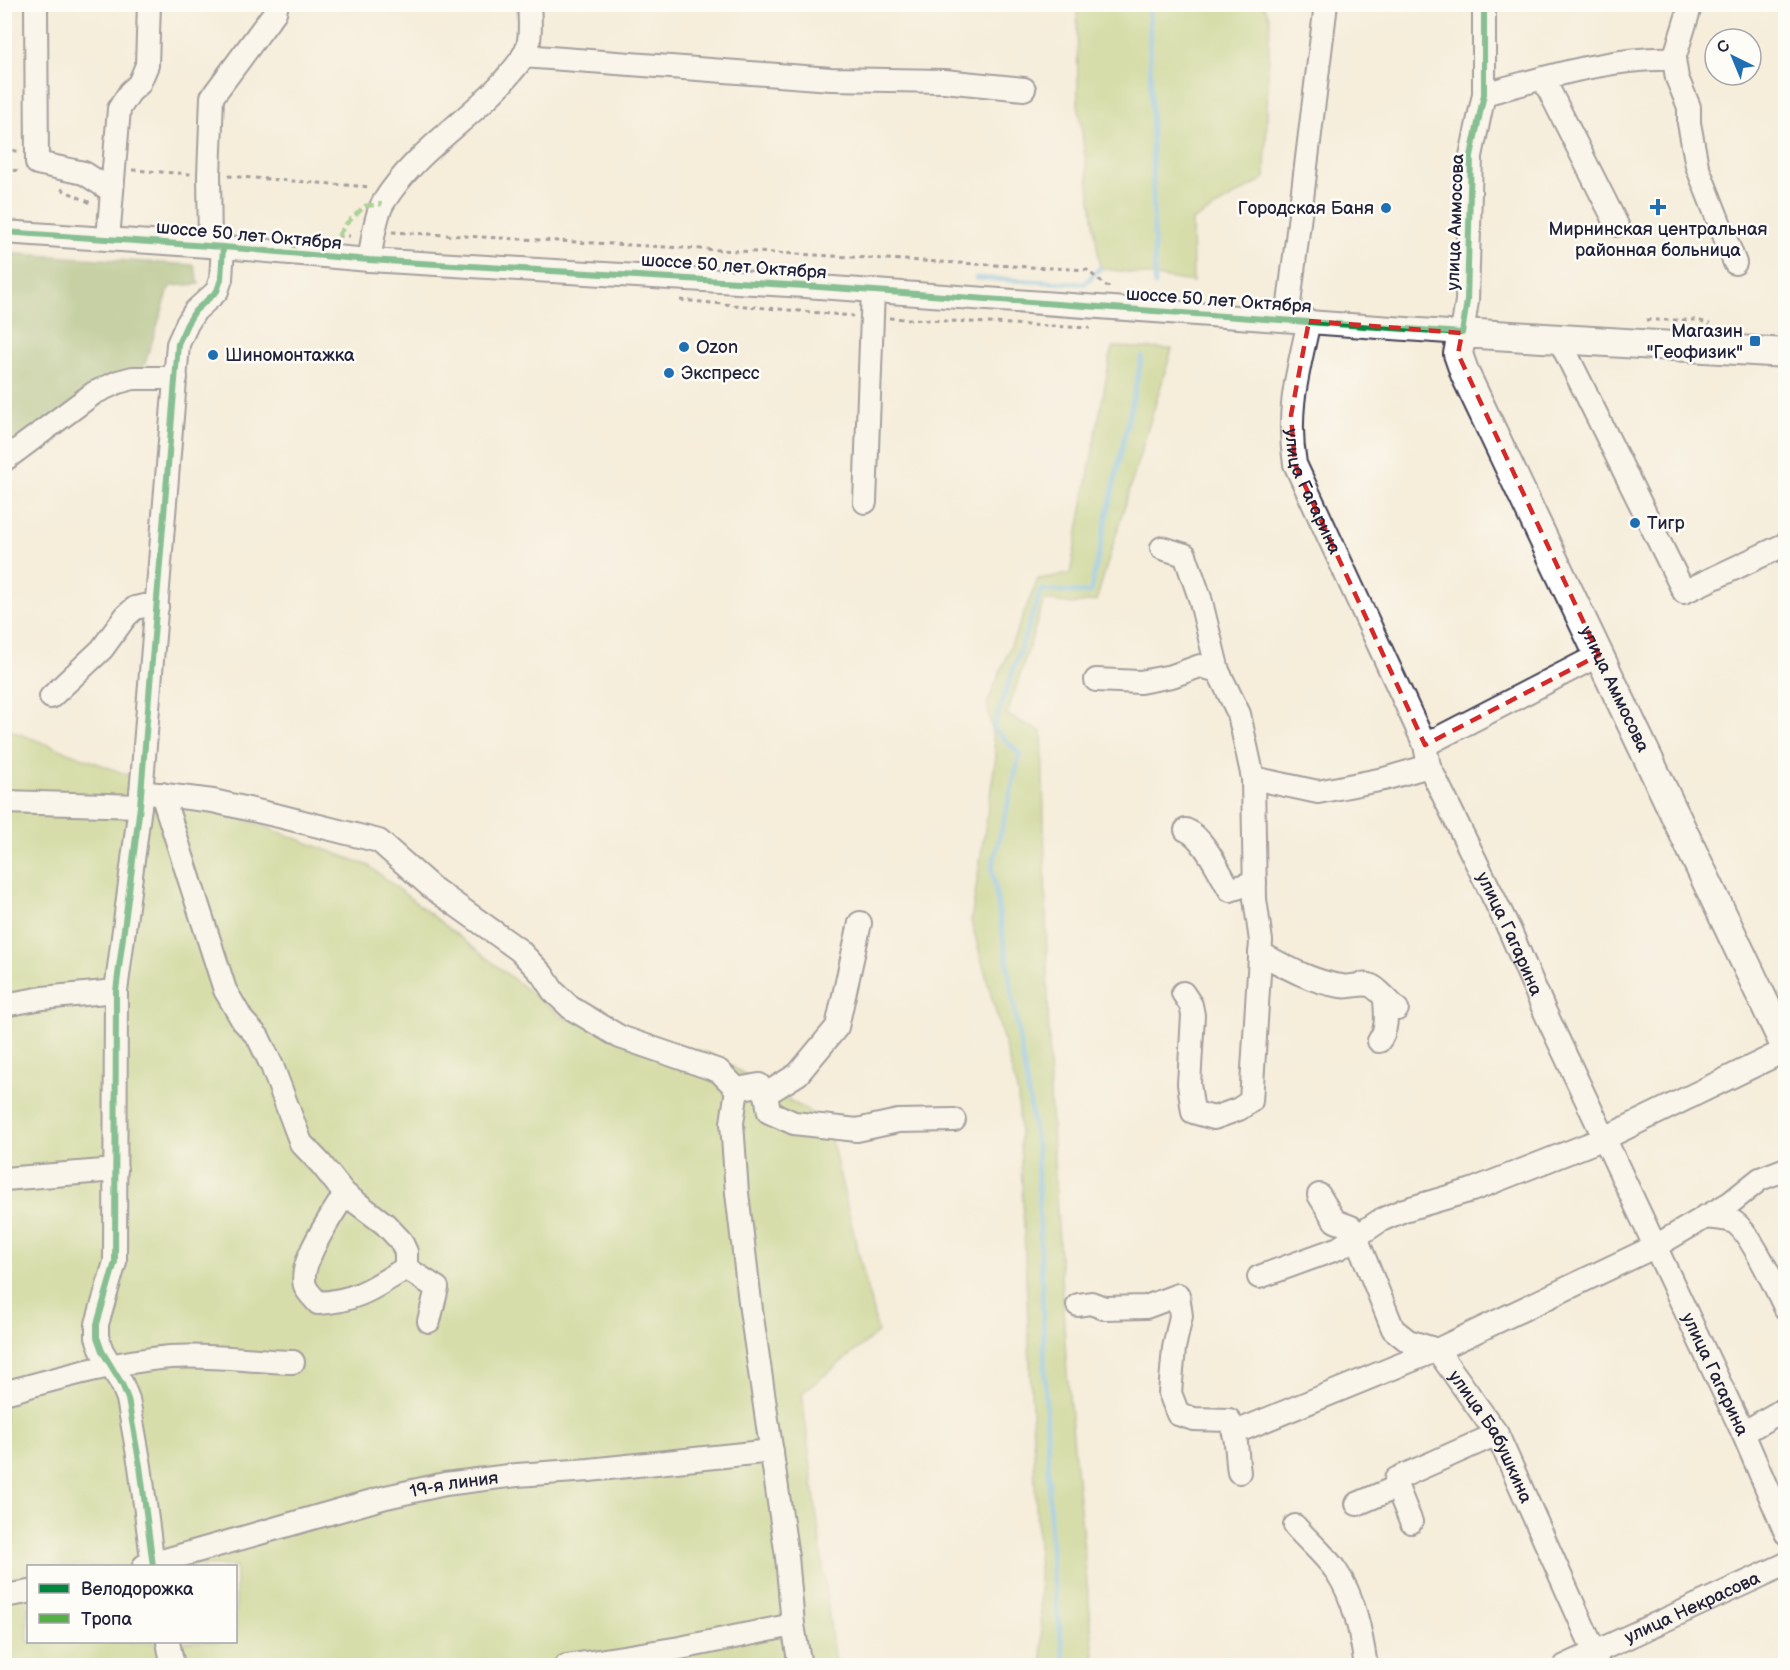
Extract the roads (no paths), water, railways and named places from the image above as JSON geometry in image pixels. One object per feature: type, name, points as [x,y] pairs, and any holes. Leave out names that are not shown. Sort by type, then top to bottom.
[{"type":"main road","name":"шоссе 50 лет Октября","points":[[1462,333],[1784,357]]},
{"type":"main road","name":"улица Аммосова","points":[[1462,333],[1458,354],[1465,374],[1785,1049]]},
{"type":"street","points":[[36,4],[37,163],[84,173],[113,191]]},
{"type":"street","points":[[108,239],[119,109],[130,92],[139,84],[147,65],[149,4]]},
{"type":"street","points":[[150,1565],[140,1466],[128,1399],[122,1384],[109,1365],[97,1336],[97,1324],[115,1262],[116,991],[148,797],[157,607],[178,344],[195,311],[218,291],[221,279],[209,175],[212,97],[275,12],[277,4]]},
{"type":"street","points":[[369,260],[382,204],[393,189],[419,159],[494,91],[523,56],[528,45],[529,4]]},
{"type":"street","name":"улица Гагарина","points":[[1326,4],[1291,415],[1295,464],[1545,1012],[1743,1433],[1785,1533]]},
{"type":"street","name":"улица Аммосова","points":[[1462,333],[1467,301],[1471,156],[1484,94],[1484,4]]},
{"type":"street","points":[[1691,4],[1674,59],[1677,78],[1689,107],[1697,166],[1735,263]]},
{"type":"street","points":[[523,56],[831,79],[944,81],[1024,89]]},
{"type":"street","points":[[1484,94],[1544,78],[1618,63],[1652,58],[1674,59]]},
{"type":"street","points":[[1544,78],[1617,225]]},
{"type":"street","name":"шоссе 50 лет Октября","points":[[4,232],[216,246],[369,260],[873,290],[1462,333]]},
{"type":"street","points":[[865,502],[873,290]]},
{"type":"street","points":[[1559,339],[1684,592],[1785,544]]},
{"type":"street","points":[[4,460],[94,393],[133,378],[176,378]]},
{"type":"street","points":[[1162,548],[1185,555],[1200,598],[1218,670],[1239,714],[1253,778],[1255,882],[1261,941],[1251,1101],[1239,1109],[1214,1118],[1193,1112],[1189,1084],[1193,1015],[1191,1005],[1183,993]]},
{"type":"street","points":[[51,697],[102,649],[126,616],[135,608],[157,607]]},
{"type":"street","points":[[1253,778],[1318,792],[1384,779],[1599,655]]},
{"type":"street","points":[[1096,680],[1140,682],[1172,676],[1200,666],[1218,670]]},
{"type":"street","points":[[148,797],[225,990],[243,1021],[258,1037],[272,1066],[301,1143],[345,1194],[385,1224],[401,1241],[406,1252],[406,1268]]},
{"type":"street","points":[[4,802],[148,797],[213,801],[379,841],[431,887],[519,950],[542,974],[553,991],[571,1008],[620,1037],[719,1071],[737,1089]]},
{"type":"street","points":[[1186,830],[1193,833],[1203,846],[1230,890],[1255,882]]},
{"type":"street","points":[[766,1094],[798,1074],[837,1027],[860,923]]},
{"type":"street","points":[[1260,953],[1321,983],[1349,987],[1369,985],[1377,989],[1391,1004],[1383,1035],[1378,1041]]},
{"type":"street","points":[[4,1005],[42,998],[116,991]]},
{"type":"street","points":[[1258,1277],[1339,1248],[1381,1220],[1404,1210],[1472,1190],[1605,1138],[1785,1049]]},
{"type":"street","points":[[737,1089],[759,1085],[766,1094],[768,1112],[794,1123],[857,1130],[898,1121],[954,1120]]},
{"type":"street","points":[[737,1089],[732,1123],[737,1193],[751,1310],[788,1557],[793,1625],[800,1665]]},
{"type":"street","points":[[1236,1432],[1437,1350],[1654,1247],[1730,1203],[1760,1179],[1785,1169]]},
{"type":"street","points":[[4,1179],[116,1170]]},
{"type":"street","points":[[345,1194],[316,1242],[304,1272],[306,1288],[318,1304],[359,1296],[406,1268]]},
{"type":"street","points":[[1319,1195],[1335,1221],[1351,1227],[1393,1329],[1408,1341],[1437,1350]]},
{"type":"street","points":[[1704,1217],[1733,1221],[1742,1229],[1764,1266],[1785,1309]]},
{"type":"street","points":[[406,1268],[437,1288],[429,1321]]},
{"type":"street","points":[[1078,1305],[1091,1303],[1104,1308],[1146,1307],[1178,1295],[1181,1316],[1174,1348],[1170,1393],[1174,1405],[1178,1414],[1194,1419],[1229,1420],[1236,1432],[1239,1472]]},
{"type":"street","name":"улица Бабушкина","points":[[1437,1350],[1497,1434],[1596,1659]]},
{"type":"street","points":[[4,1393],[109,1365],[171,1357],[225,1357],[293,1362]]},
{"type":"street","points":[[1743,1433],[1785,1408]]},
{"type":"street","points":[[1411,1522],[1396,1479],[1497,1434]]},
{"type":"street","name":"19-я линия","points":[[153,1565],[386,1497],[445,1484],[518,1474],[589,1470],[772,1451]]},
{"type":"street","points":[[1357,1504],[1397,1486]]},
{"type":"street","points":[[1294,1526],[1335,1570],[1347,1590],[1356,1618],[1366,1665]]},
{"type":"street","name":"улица Некрасова","points":[[1565,1665],[1596,1659],[1785,1564]]},
{"type":"street","points":[[4,1596],[27,1592]]},
{"type":"street","points":[[566,1665],[680,1648],[793,1625]]},
{"type":"street","points":[[168,1643],[173,1665]]},
{"type":"waterway","points":[[1149,4],[1155,285]]},
{"type":"waterway","points":[[976,278],[1084,284],[1100,268]]},
{"type":"waterway","points":[[1065,1666],[1052,1573],[1037,1148],[992,868],[1020,754],[993,728],[1041,590],[1090,593],[1142,357]]},
{"type":"place","name":"Мирнинская центральная районная больница","points":[[1658,207]]},
{"type":"place","name":"Городская Баня","points":[[1386,208]]},
{"type":"place","name":"Магазин \"Геофизик\"","points":[[1755,341]]},
{"type":"place","name":"Ozon","points":[[684,347]]},
{"type":"place","name":"Шиномонтажка","points":[[213,355]]},
{"type":"place","name":"Экспресс","points":[[669,373]]},
{"type":"place","name":"Тигр","points":[[1635,523]]}]
